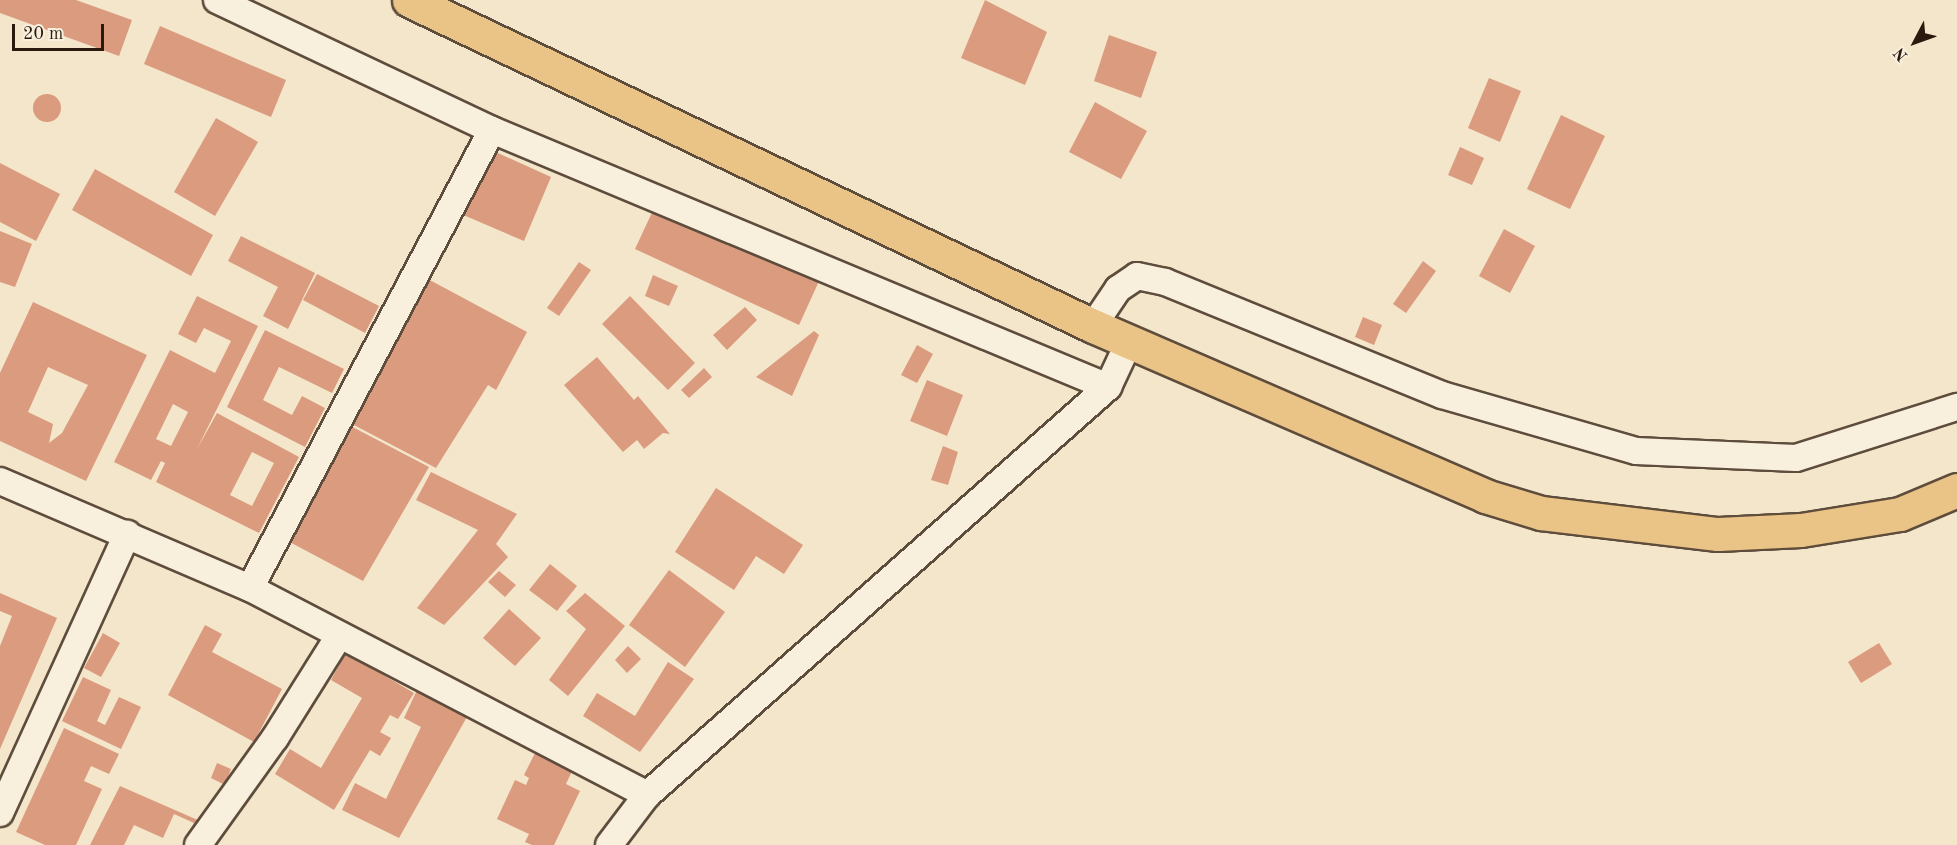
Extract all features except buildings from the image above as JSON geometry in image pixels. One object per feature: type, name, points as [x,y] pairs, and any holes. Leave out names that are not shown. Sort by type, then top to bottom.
[{"type":"main road","points":[[409,0],[1093,326],[1304,422],[1485,496],[1541,513],[1718,534],[1801,530],[1900,514],[1957,490]]},
{"type":"street","points":[[217,0],[492,130],[1108,387]]},
{"type":"street","points":[[250,588],[492,130]]},
{"type":"street","points":[[1093,326],[1118,289],[1137,276],[1165,282],[1442,395],[1636,451],[1796,458],[1957,407]]},
{"type":"street","points":[[609,845],[647,795],[1108,387],[1129,342]]},
{"type":"street","points":[[0,481],[250,588],[647,795]]},
{"type":"street","points":[[0,813],[127,534]]},
{"type":"street","points":[[198,845],[275,738],[339,636]]}]
